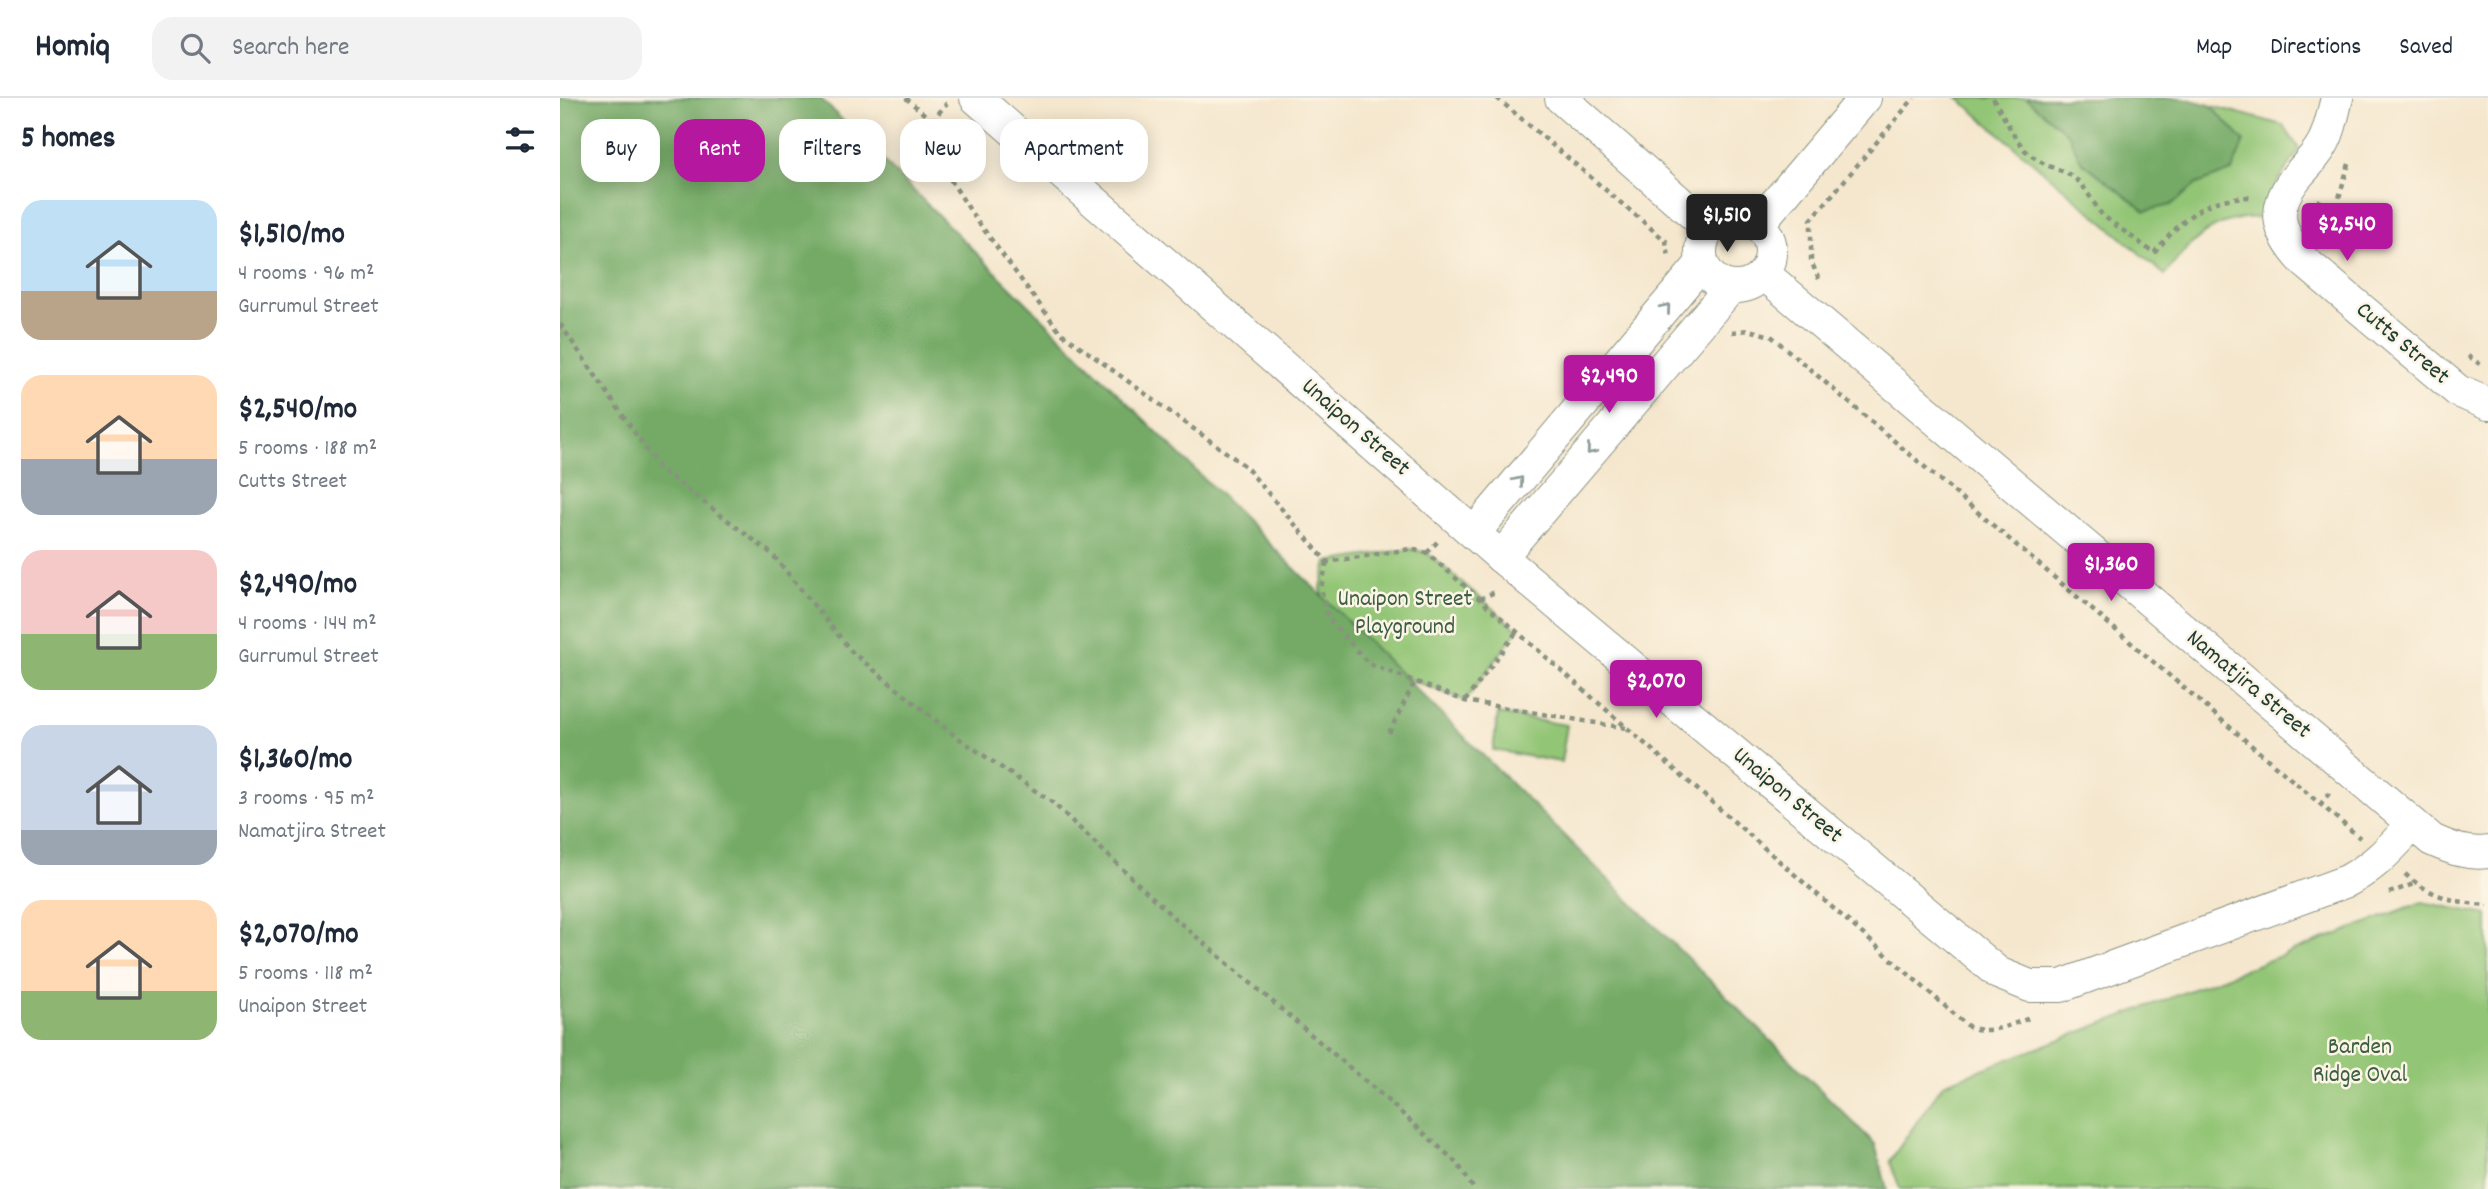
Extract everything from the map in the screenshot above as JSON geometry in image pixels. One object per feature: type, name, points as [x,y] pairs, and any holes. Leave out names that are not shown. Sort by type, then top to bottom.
[{"type":"street","name":"Unaipon Street","points":[[976,98],[1502,557],[1998,973],[2030,986],[2061,986],[2347,881],[2384,856],[2413,824]]},
{"type":"street","points":[[1561,98],[1709,228]]},
{"type":"street","points":[[1758,224],[1865,98]]},
{"type":"street","name":"Cutts Street","points":[[2337,98],[2322,145],[2281,201],[2281,227],[2289,245],[2305,262],[2458,391],[2488,404]]},
{"type":"street","points":[[1474,533],[1687,264],[1700,251],[1709,228],[1717,221],[1738,216],[1758,224],[1766,232],[1772,254],[1764,274],[1755,282],[1744,286],[1731,287],[1687,264]]},
{"type":"street","name":"Namatjira Street","points":[[1764,274],[2432,840],[2453,850],[2488,852]]},
{"type":"street","points":[[1502,557],[1731,287]]},
{"type":"path","points":[[934,119],[951,98]]},
{"type":"path","points":[[1497,98],[1665,241],[1687,264]]},
{"type":"path","points":[[1771,336],[1819,278],[1811,261],[1811,220],[1914,98]]},
{"type":"path","points":[[1993,98],[2027,153],[2081,183],[2102,215],[2154,253],[2180,223],[2202,207],[2221,200],[2259,197]]},
{"type":"path","points":[[2350,160],[2335,210],[2347,255],[2358,263]]},
{"type":"path","points":[[560,324],[659,468],[772,554],[853,653],[954,735],[1054,803],[1172,916],[1376,1090],[1457,1163],[1474,1189]]},
{"type":"path","points":[[1727,333],[1749,330],[1771,336],[2320,805],[2416,883],[2433,894],[2462,904],[2488,905]]},
{"type":"path","points":[[2459,348],[2488,369]]},
{"type":"path","points":[[1327,562],[1321,588],[1328,618],[1368,663],[1465,701],[1627,728]]},
{"type":"path","points":[[1465,701],[1518,630]]},
{"type":"path","points":[[1389,733],[1414,683]]},
{"type":"green space","points":[[560,98],[820,98],[841,119],[779,119],[779,182],[886,182],[886,163],[900,177],[900,182],[905,182],[1875,1144],[1887,1189],[560,1189]]},
{"type":"green space","points":[[1958,98],[2183,98],[2283,125],[2300,150],[2278,181],[2266,218],[2234,220],[2208,231],[2185,250],[2165,275]]},
{"type":"green space","points":[[2026,98],[2183,98],[2210,105],[2244,141],[2232,171],[2197,184],[2171,205],[2145,211],[2081,161],[2069,135]]},
{"type":"green space","name":"Unaipon Street Playground","points":[[1411,549],[1427,553],[1518,630],[1465,701],[1368,663],[1328,618],[1321,588],[1327,562]]},
{"type":"green space","points":[[1498,714],[1567,725],[1561,762],[1493,750]]},
{"type":"green space","name":"Barden Ridge Oval","points":[[2422,902],[2488,915],[2488,1189],[1900,1189],[1890,1161],[1943,1084]]}]
